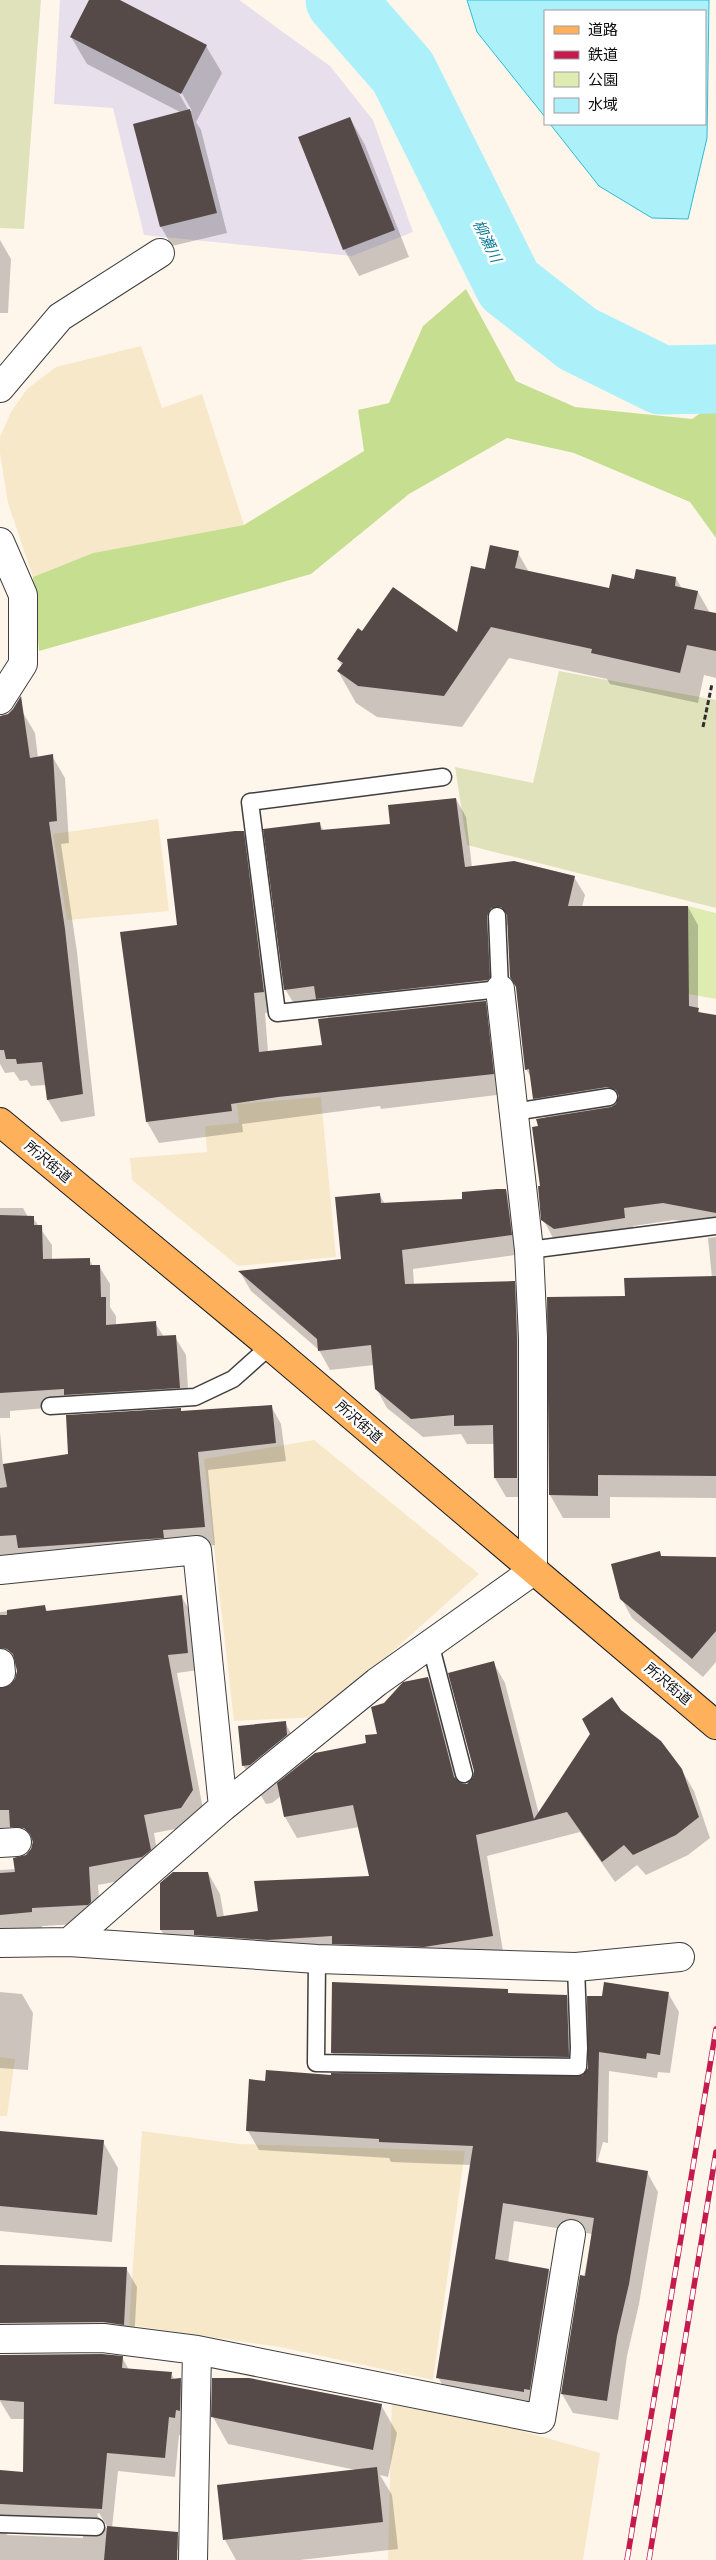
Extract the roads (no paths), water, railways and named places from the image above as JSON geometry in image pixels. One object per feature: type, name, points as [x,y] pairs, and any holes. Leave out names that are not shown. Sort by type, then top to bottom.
[{"type":"main road","name":"所沢街道","points":[[2,1128],[270,1346],[716,1725]]},
{"type":"street","points":[[0,388],[60,316],[160,253]]},
{"type":"street","points":[[0,542],[22,595],[23,664],[0,700]]},
{"type":"street","points":[[69,1942],[224,1807],[377,1682],[533,1571],[533,1348],[529,1250],[500,989]]},
{"type":"street","points":[[0,1570],[197,1550],[224,1807]]},
{"type":"street","points":[[0,1943],[69,1942],[317,1958],[576,1968],[680,1957]]},
{"type":"street","points":[[0,2339],[103,2338],[197,2350],[542,2419],[571,2234]]},
{"type":"street","points":[[193,2560],[197,2350]]},
{"type":"lane","points":[[444,777],[250,802],[277,1014],[500,989],[497,916]]},
{"type":"lane","points":[[514,1112],[609,1096]]},
{"type":"lane","points":[[529,1250],[716,1226]]},
{"type":"lane","points":[[50,1406],[195,1397],[233,1379],[270,1346]]},
{"type":"lane","points":[[430,1643],[464,1774]]},
{"type":"lane","points":[[317,1958],[316,2063],[578,2067],[576,1968]]},
{"type":"lane","points":[[0,2524],[96,2527]]},
{"type":"water","points":[[467,0],[709,0],[707,138],[688,219],[652,218],[599,186],[551,125],[706,125],[706,10],[544,10],[544,116],[477,32]]},
{"type":"waterway","name":"柳瀬川","points":[[340,0],[403,72],[509,285],[578,339],[661,380],[716,379]]},
{"type":"railway","points":[[627,2560],[716,2029]]},
{"type":"railway","points":[[649,2560],[716,2152]]}]
